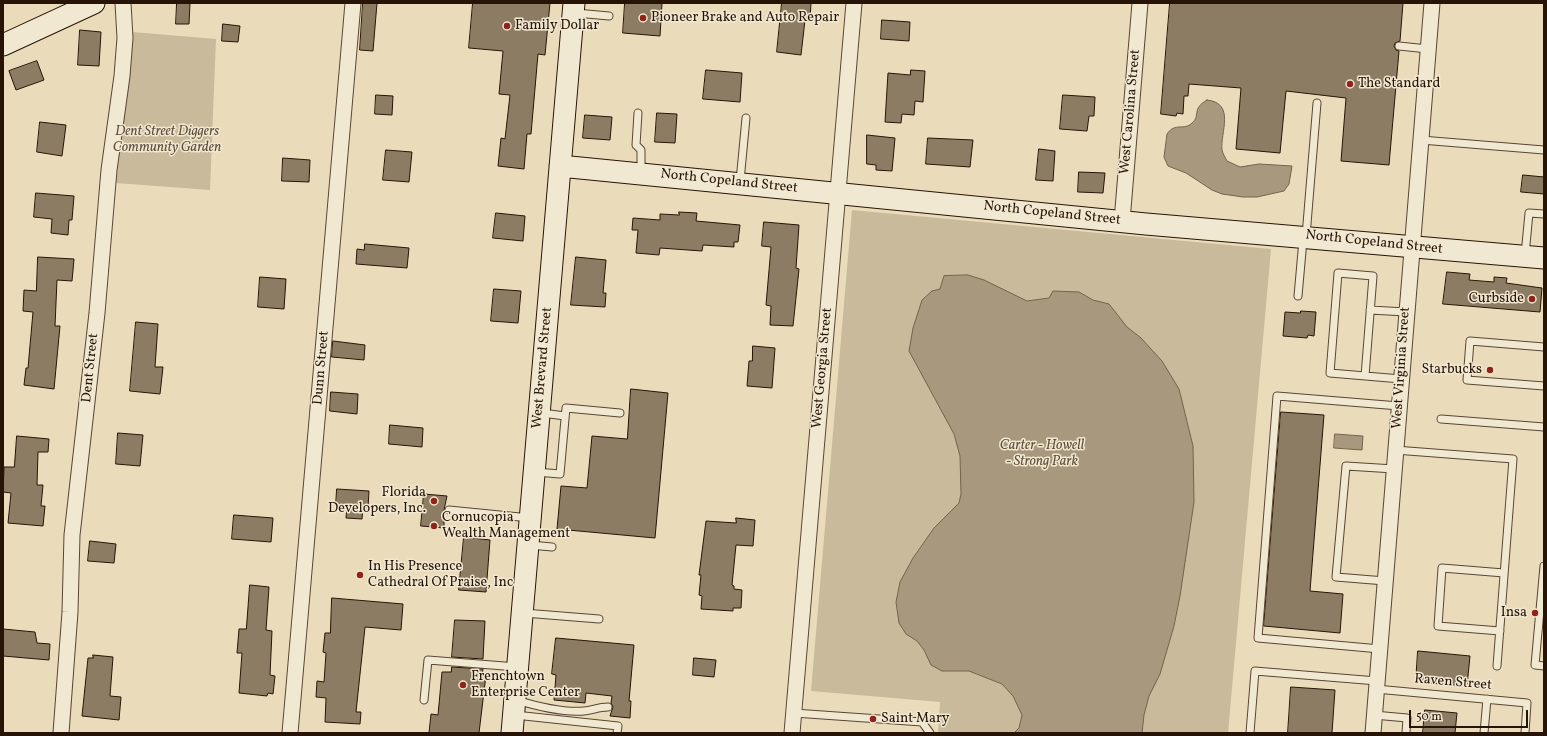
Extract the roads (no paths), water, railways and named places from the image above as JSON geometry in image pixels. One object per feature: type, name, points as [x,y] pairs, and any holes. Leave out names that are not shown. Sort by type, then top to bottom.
[{"type":"street","points":[[3,45],[94,3]]},
{"type":"street","name":"Dent Street","points":[[61,733],[70,612],[72,535],[97,313],[109,170],[122,76],[125,38],[123,3]]},
{"type":"street","name":"Dunn Street","points":[[290,733],[353,3]]},
{"type":"street","name":"West Georgia Street","points":[[792,733],[854,3]]},
{"type":"street","name":"West Carolina Street","points":[[1122,221],[1140,3]]},
{"type":"street","name":"West Virginia Street","points":[[1373,733],[1432,3]]},
{"type":"street","name":"West Brevard Street","points":[[513,716],[574,8]]},
{"type":"street","name":"North Copeland Street","points":[[560,166],[1122,221],[1534,257]]},
{"type":"lane","points":[[574,8],[609,16]]},
{"type":"lane","points":[[1399,46],[1428,49]]},
{"type":"lane","points":[[1298,296],[1317,103]]},
{"type":"lane","points":[[638,113],[636,144],[641,150],[641,174]]},
{"type":"lane","points":[[740,183],[746,118]]},
{"type":"lane","points":[[1421,140],[1544,150]]},
{"type":"lane","points":[[1534,257],[1529,213],[1544,214]]},
{"type":"lane","points":[[1365,376],[1373,276],[1338,273],[1330,373],[1365,376],[1401,378]]},
{"type":"lane","points":[[1370,310],[1406,312]]},
{"type":"lane","points":[[1544,347],[1470,341],[1467,380],[1544,386]]},
{"type":"lane","points":[[1380,649],[1258,638],[1277,396],[1399,406]]},
{"type":"lane","points":[[534,472],[560,474],[566,408],[620,413]]},
{"type":"lane","points":[[539,413],[565,416]]},
{"type":"lane","points":[[1441,419],[1544,427]]},
{"type":"lane","points":[[1395,450],[1513,459],[1497,666]]},
{"type":"lane","points":[[1385,581],[1336,577],[1346,466],[1394,469]]},
{"type":"lane","points":[[449,510],[530,518]]},
{"type":"lane","points":[[527,544],[552,547]]},
{"type":"lane","points":[[1544,566],[1543,596],[1535,665],[1544,666]]},
{"type":"lane","points":[[1500,631],[1438,626],[1442,568],[1504,573]]},
{"type":"lane","points":[[522,613],[599,619]]},
{"type":"lane","points":[[424,700],[428,660],[517,667]]},
{"type":"lane","name":"Raven Street","points":[[1250,733],[1255,671],[1527,703],[1524,733]]},
{"type":"lane","points":[[1484,733],[1487,699]]},
{"type":"lane","points":[[513,716],[549,708],[584,711],[598,706],[608,707]]},
{"type":"lane","points":[[794,713],[922,722],[930,733]]},
{"type":"lane","points":[[1374,715],[1407,718],[1406,733]]},
{"type":"lane","points":[[513,716],[618,726],[617,733]]},
{"type":"place","name":"Pioneer Brake and Auto Repair","points":[[643,18]]},
{"type":"place","name":"Family Dollar","points":[[507,26]]},
{"type":"place","name":"The Standard","points":[[1350,84]]},
{"type":"place","name":"Curbside","points":[[1532,299]]},
{"type":"place","name":"Starbucks","points":[[1490,370]]},
{"type":"place","name":"Florida Developers, Inc.","points":[[434,501]]},
{"type":"place","name":"Cornucopia Wealth Management","points":[[434,526]]},
{"type":"place","name":"In His Presence Cathedral Of Praise, Inc","points":[[360,575]]},
{"type":"place","name":"Insa","points":[[1535,613]]},
{"type":"place","name":"Frenchtown Enterprise Center","points":[[463,685]]},
{"type":"place","name":"Saint Mary","points":[[873,719]]},
{"type":"park label","name":"Dent Street Diggers Community Garden","points":[[167,140]]},
{"type":"park label","name":"Carter - Howell - Strong Park","points":[[1042,454]]}]
